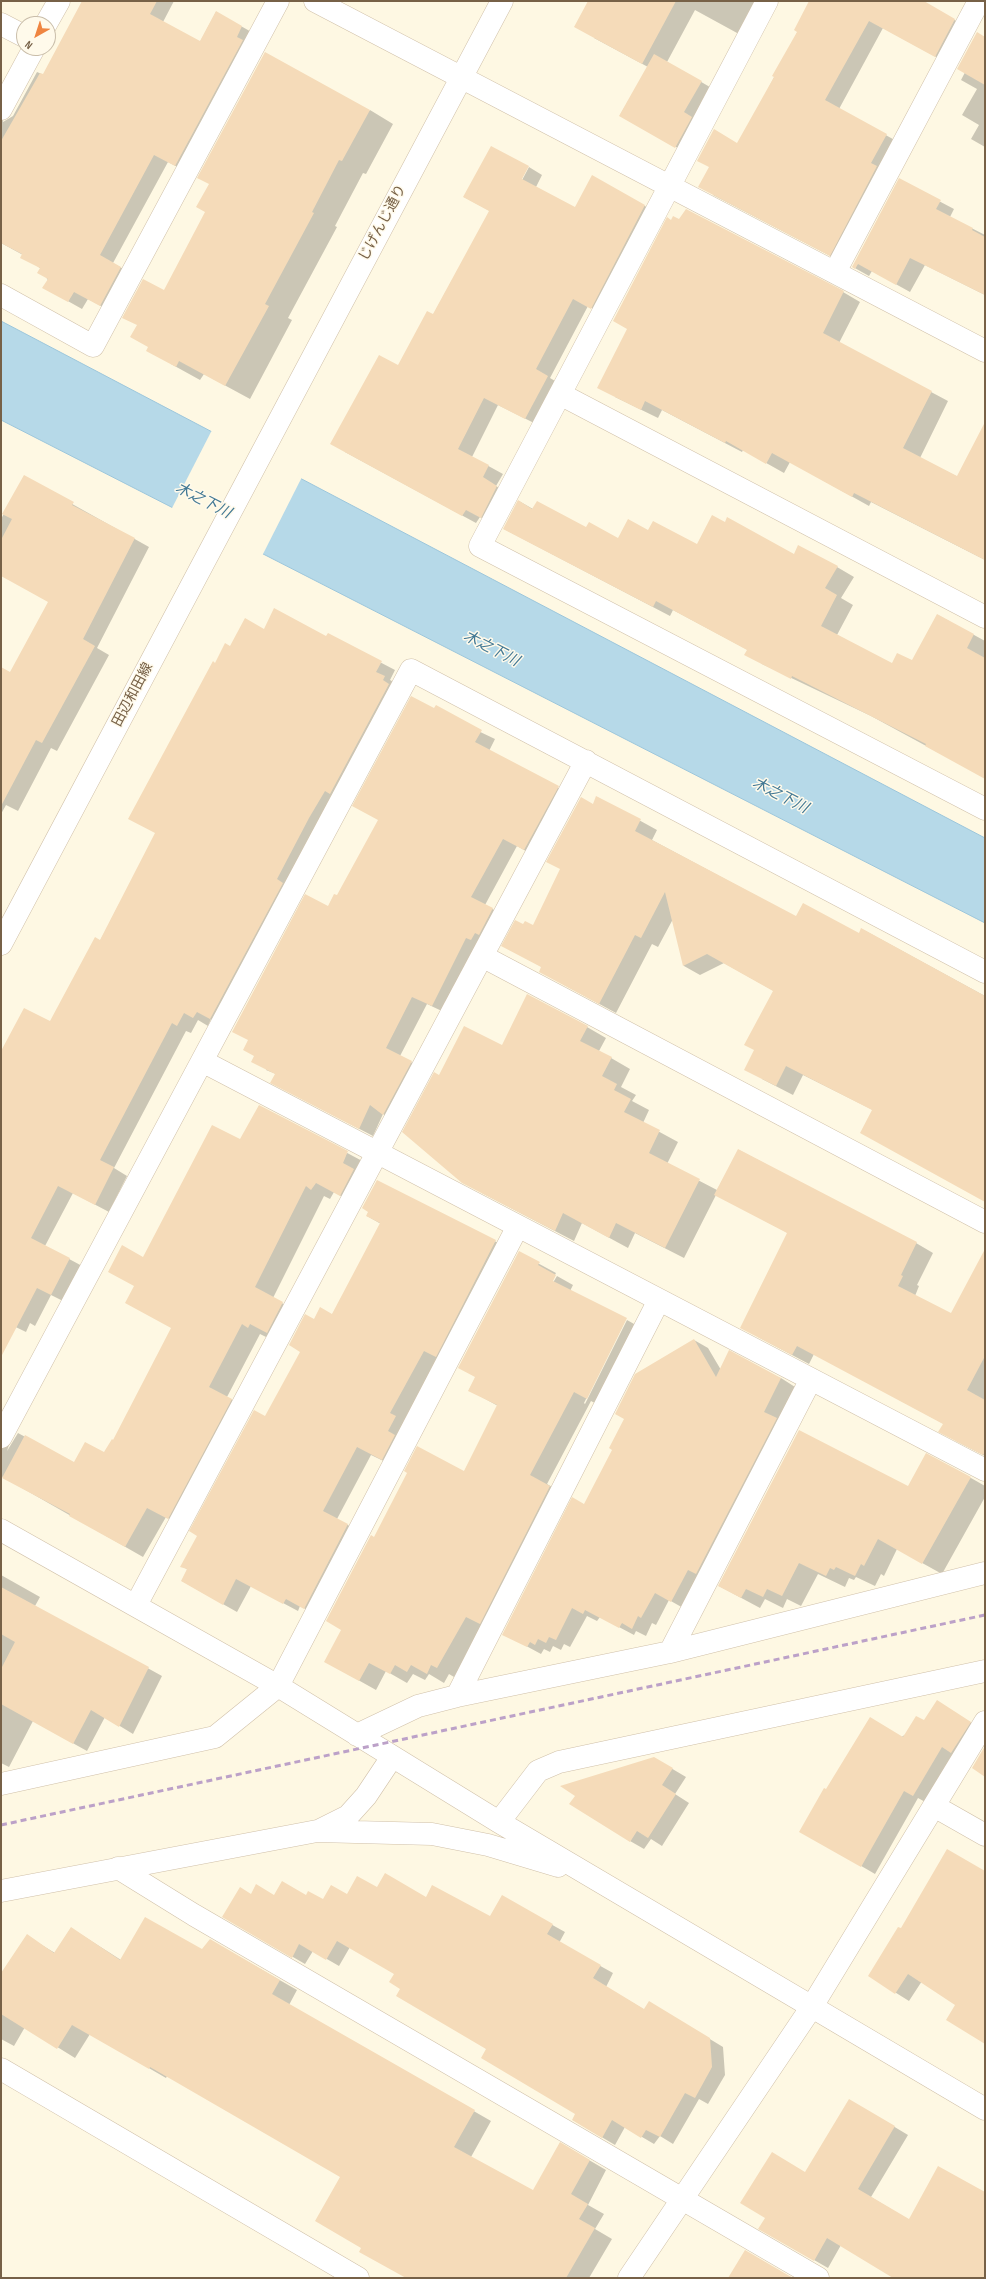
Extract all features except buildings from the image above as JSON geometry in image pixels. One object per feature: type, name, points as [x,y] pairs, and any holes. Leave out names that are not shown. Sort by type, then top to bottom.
[{"type":"street","points":[[51,16],[59,1]]},
{"type":"street","points":[[1,295],[93,346],[278,1]]},
{"type":"street","points":[[316,1],[462,76],[985,351]]},
{"type":"street","name":"じげんじ通り","points":[[264,446],[502,1]]},
{"type":"street","points":[[767,1],[480,546],[985,809]]},
{"type":"street","points":[[835,272],[979,1]]},
{"type":"street","points":[[1,24],[16,32]]},
{"type":"street","points":[[1,109],[30,56]]},
{"type":"street","points":[[560,394],[985,617]]},
{"type":"street","name":"田辺和田線","points":[[1,944],[264,446]]},
{"type":"street","points":[[1,1437],[411,670],[985,972]]},
{"type":"street","points":[[136,1605],[586,761]]},
{"type":"street","points":[[482,956],[985,1222]]},
{"type":"street","points":[[202,1061],[985,1470]]},
{"type":"street","points":[[1,1784],[215,1738],[278,1686],[518,1226]]},
{"type":"street","points":[[457,1696],[659,1300]]},
{"type":"street","points":[[670,1652],[811,1379]]},
{"type":"street","points":[[1,1530],[278,1686],[499,1822],[811,2008],[985,2109]]},
{"type":"street","points":[[357,1735],[418,1706],[457,1696],[670,1652],[985,1573]]},
{"type":"street","points":[[499,1822],[538,1772],[559,1762],[985,1671]]},
{"type":"street","points":[[629,2278],[811,2008],[985,1722]]},
{"type":"street","points":[[317,1831],[348,1816],[366,1796],[392,1757]]},
{"type":"street","points":[[934,1806],[985,1835]]},
{"type":"street","points":[[1,1890],[317,1831],[432,1834],[488,1845],[595,1878]]},
{"type":"street","points":[[118,1868],[818,2278]]},
{"type":"street","points":[[1,2069],[358,2278]]},
{"type":"water","name":"木之下川","points":[[1,321],[985,838],[985,923],[1,420]]},
{"type":"pier","points":[[212,430],[302,477],[262,556],[171,510]]},
{"type":"railway","points":[[1,1825],[985,1615]]}]
